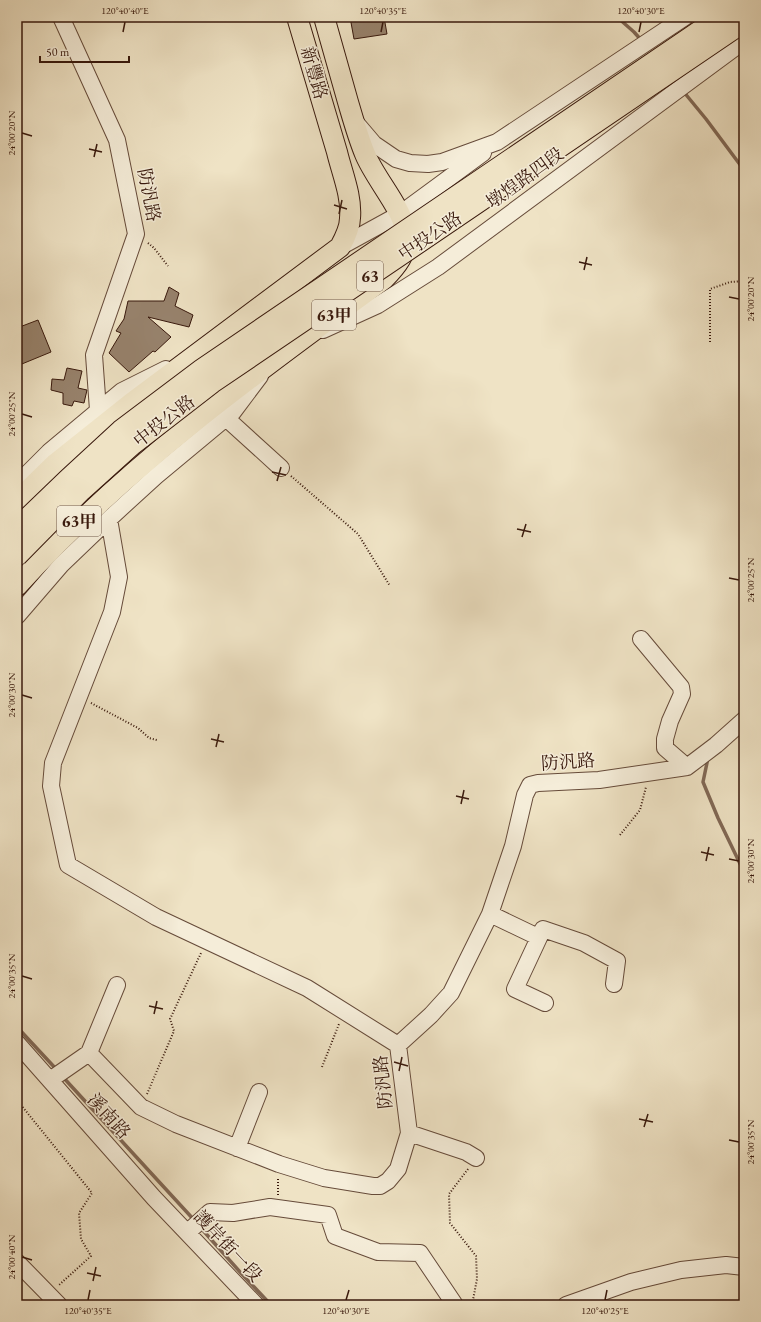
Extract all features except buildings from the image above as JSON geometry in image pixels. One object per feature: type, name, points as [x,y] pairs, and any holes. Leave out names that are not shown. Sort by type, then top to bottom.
[{"type":"main road","name":"新豐路","points":[[297,17],[330,129],[350,205],[350,219],[347,233],[340,247]]},
{"type":"main road","name":"新豐路","points":[[324,17],[354,121]]},
{"type":"main road","name":"中投公路","points":[[17,528],[121,430],[202,369],[720,17]]},
{"type":"main road","name":"中投公路","points":[[17,556],[81,491],[132,445],[212,383],[744,22]]},
{"type":"main road","name":"63甲","points":[[17,586],[43,556],[145,461],[224,397],[384,278],[393,270],[401,259],[406,247],[407,235],[405,223],[364,154],[354,121]]},
{"type":"main road","name":"63甲","points":[[17,501],[56,463],[130,404],[340,247]]},
{"type":"street","name":"防汎路","points":[[61,17],[117,140],[136,234],[94,355],[98,410]]},
{"type":"street","points":[[340,247],[400,214],[498,142],[685,17]]},
{"type":"street","points":[[708,17],[730,51]]},
{"type":"street","name":"墩煌路四段","points":[[298,341],[378,305],[438,267],[744,41]]},
{"type":"street","points":[[354,121],[383,152],[396,159],[410,163],[428,164],[442,162],[498,142]]},
{"type":"street","points":[[17,484],[49,452],[122,391],[193,356]]},
{"type":"street","points":[[17,616],[61,565],[109,519],[156,476],[233,412],[270,363]]},
{"type":"street","points":[[226,418],[281,468]]},
{"type":"street","points":[[109,519],[119,577],[112,612],[53,763],[51,786],[68,865],[156,918],[307,988],[398,1045]]},
{"type":"street","points":[[641,639],[681,687],[682,694],[670,721],[665,739],[665,748],[687,767],[716,745],[744,720]]},
{"type":"street","name":"防汎路","points":[[89,1053],[141,1107],[176,1124],[279,1164],[324,1178],[380,1186],[388,1181],[398,1169],[409,1133],[398,1045],[432,1015],[451,993],[490,914],[513,846],[530,785],[538,783],[599,780],[687,767]]},
{"type":"street","points":[[490,914],[538,937]]},
{"type":"street","points":[[545,1003],[515,989],[543,929],[584,943],[617,961],[614,984]]},
{"type":"street","points":[[50,1080],[89,1053],[117,985]]},
{"type":"street","name":"溪南路","points":[[17,1043],[172,1216]]},
{"type":"street","points":[[237,1148],[259,1092]]},
{"type":"street","points":[[409,1133],[466,1152],[476,1158]]},
{"type":"street","points":[[188,1232],[210,1212],[233,1213],[270,1207],[328,1215],[335,1236],[378,1252],[420,1253],[455,1305]]},
{"type":"street","name":"護岸街一段","points":[[172,1216],[256,1305]]},
{"type":"street","points":[[17,1262],[54,1299]]},
{"type":"street","points":[[566,1305],[631,1282],[681,1270],[726,1264],[744,1268]]},
{"type":"path","points":[[136,234],[154,248],[168,266]]},
{"type":"path","points":[[710,342],[710,289],[730,282],[744,281]]},
{"type":"path","points":[[281,468],[358,534],[390,586]]},
{"type":"path","points":[[79,698],[125,720],[138,728],[149,738],[157,740]]},
{"type":"path","points":[[620,835],[640,810],[650,772]]},
{"type":"path","points":[[141,1107],[174,1031],[170,1019],[206,941]]},
{"type":"path","points":[[322,1067],[344,1011]]},
{"type":"path","points":[[17,1100],[92,1192],[79,1213],[81,1239],[92,1256],[54,1299]]},
{"type":"path","points":[[472,1305],[477,1279],[476,1256],[450,1223],[449,1194],[476,1158]]},
{"type":"path","points":[[277,1208],[279,1164]]},
{"type":"waterway","points":[[617,17],[642,41]]},
{"type":"waterway","points":[[683,91],[744,170]]},
{"type":"waterway","points":[[708,758],[703,782],[718,818],[744,872]]},
{"type":"waterway","points":[[17,1027],[57,1070]]},
{"type":"waterway","points":[[62,1076],[195,1221]]},
{"type":"waterway","points":[[200,1227],[271,1305]]}]
